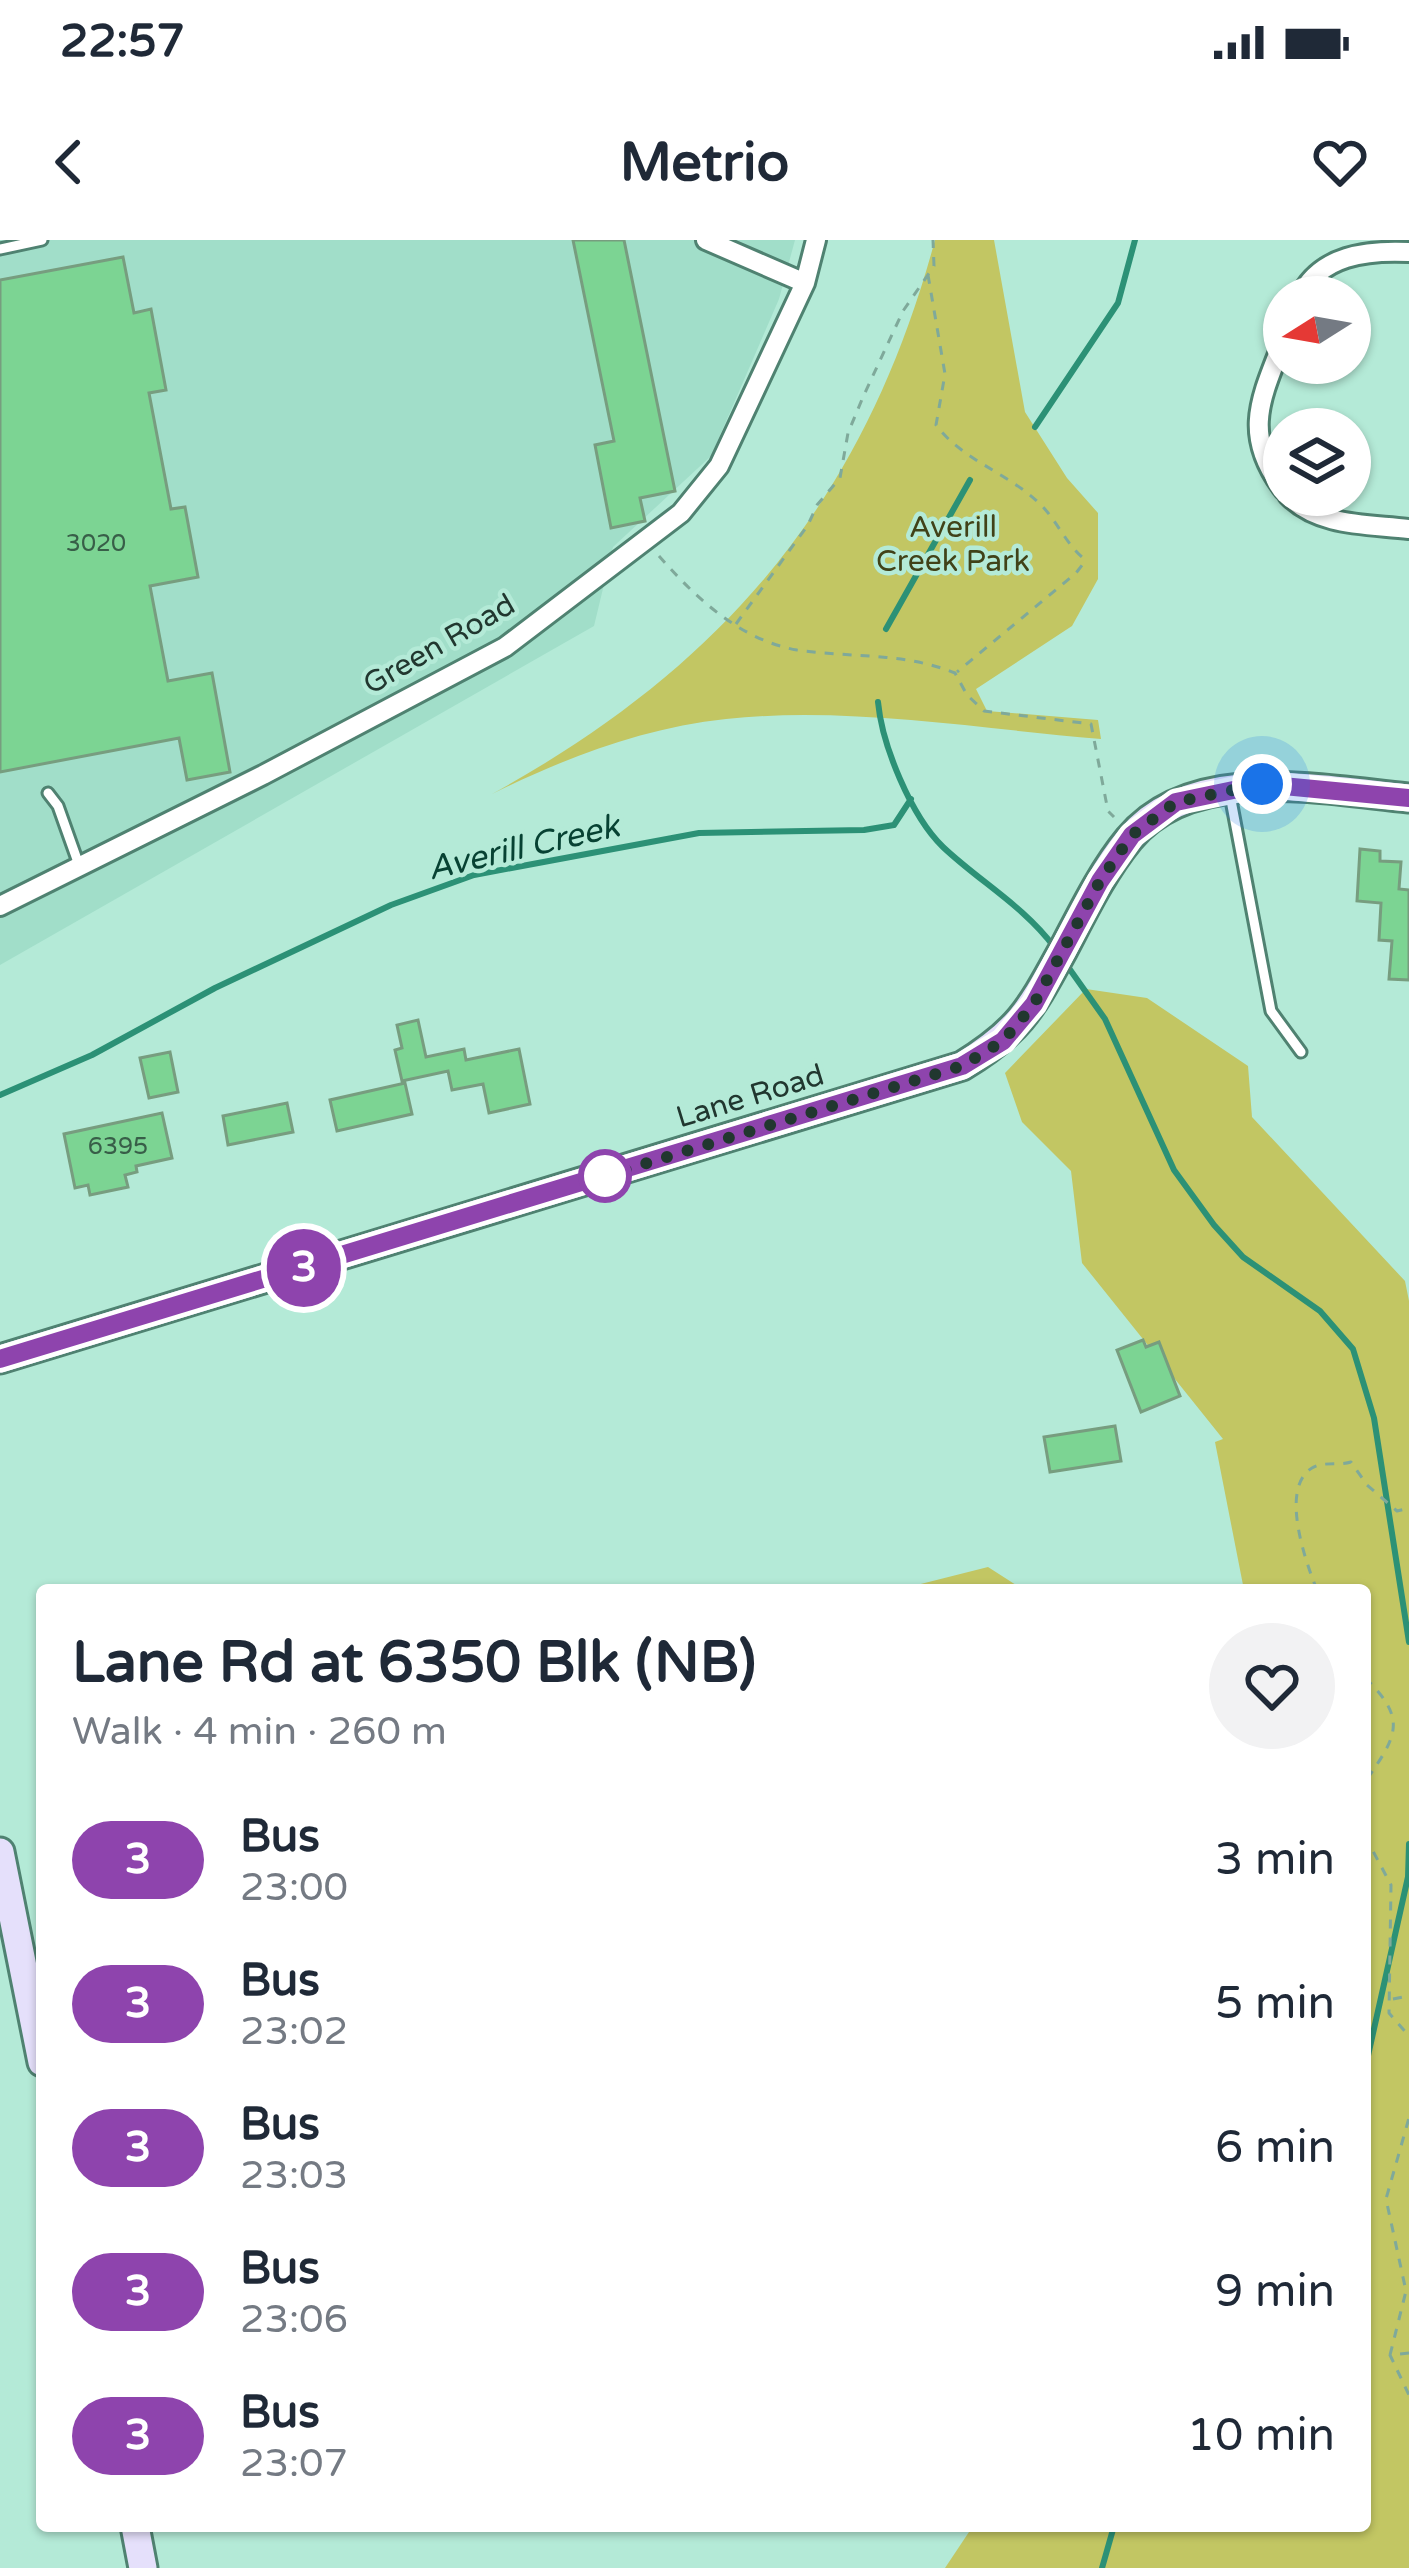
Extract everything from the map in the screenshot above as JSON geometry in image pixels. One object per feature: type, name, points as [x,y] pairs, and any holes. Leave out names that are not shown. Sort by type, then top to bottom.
[{"type":"street","points":[[706,240],[805,283]]},
{"type":"street","name":"Green Road","points":[[0,906],[505,647],[681,513],[719,466],[805,283],[816,240]]},
{"type":"street","points":[[1314,276],[1337,261],[1373,252],[1409,252]]},
{"type":"street","points":[[1263,448],[1257,430],[1258,407],[1267,384]]},
{"type":"street","points":[[1321,516],[1409,529]]},
{"type":"street","name":"Lane Road","points":[[0,1359],[962,1066],[1003,1041],[1034,1004],[1100,881],[1132,835],[1176,802],[1262,784],[1409,798]]},
{"type":"street","points":[[0,1852],[36,2032]]},
{"type":"street","points":[[136,2532],[143,2568]]},
{"type":"lane","points":[[0,249],[42,240]]},
{"type":"lane","points":[[1229,791],[1271,1011],[1301,1052]]},
{"type":"lane","points":[[48,793],[58,806],[80,866]]},
{"type":"path","points":[[735,625],[840,478],[848,433],[903,310],[928,275],[936,254],[933,240]]},
{"type":"path","points":[[928,275],[945,374],[936,425],[951,445],[1000,473],[1041,505],[1067,544],[1082,557],[1076,573],[956,673]]},
{"type":"path","points":[[622,558],[628,564],[650,549],[710,608],[735,625],[797,650],[926,661],[956,673],[983,711],[1091,724],[1108,811],[1132,835]]},
{"type":"path","points":[[1315,1584],[1298,1541],[1298,1492],[1306,1472],[1317,1465],[1351,1462],[1367,1485],[1396,1511],[1409,1508]]},
{"type":"path","points":[[1371,1685],[1392,1709],[1397,1723],[1395,1736],[1371,1773]]},
{"type":"path","points":[[1371,1849],[1390,1885],[1389,2013],[1409,2036]]},
{"type":"path","points":[[1390,2000],[1409,1996]]},
{"type":"path","points":[[1409,2118],[1386,2199],[1406,2291],[1390,2355],[1409,2395]]},
{"type":"path","points":[[1390,2355],[1409,2353]]},
{"type":"shaded area","points":[[0,240],[795,240],[779,299],[711,456],[613,547],[594,626],[0,965]]},
{"type":"green space","name":"Averill Creek Park","points":[[935,240],[994,240],[1025,412],[1067,478],[1098,513],[1098,579],[1072,626],[976,689],[987,711],[1098,720],[1101,739],[866,717],[726,719],[665,729],[606,746],[492,794],[575,744],[650,689],[717,630],[775,566],[826,495],[869,418],[905,333]]},
{"type":"green space","points":[[1086,989],[1147,998],[1248,1066],[1252,1117],[1405,1281],[1409,1301],[1409,2568],[945,2568],[969,2532],[1371,2532],[1371,1584],[1243,1584],[1215,1442],[1223,1439],[1082,1263],[1071,1171],[1022,1122],[1005,1073]]},
{"type":"green space","points":[[988,1567],[1015,1584],[921,1584]]},
{"type":"building","points":[[573,240],[624,240],[675,491],[640,498],[645,521],[611,528],[595,445],[614,441]]},
{"type":"building","points":[[123,257],[134,313],[151,309],[166,390],[149,393],[171,509],[185,507],[198,577],[150,586],[168,681],[212,673],[230,772],[187,780],[179,738],[0,772],[0,280]]},
{"type":"building","points":[[1360,849],[1380,851],[1380,861],[1401,862],[1399,889],[1409,890],[1409,980],[1389,979],[1392,941],[1379,940],[1381,903],[1357,901]]},
{"type":"building","points":[[418,1020],[426,1057],[464,1049],[466,1060],[519,1049],[530,1104],[489,1113],[483,1084],[452,1090],[448,1071],[402,1081],[395,1050],[402,1048],[397,1025]]},
{"type":"building","points":[[170,1052],[178,1092],[149,1098],[140,1058]]},
{"type":"building","points":[[405,1083],[412,1114],[337,1131],[330,1100]]},
{"type":"building","points":[[287,1103],[293,1132],[228,1145],[223,1116]]},
{"type":"building","points":[[162,1113],[172,1158],[136,1166],[137,1172],[125,1175],[128,1187],[90,1195],[88,1185],[75,1188],[64,1134]]},
{"type":"building","points":[[1143,1340],[1146,1347],[1159,1342],[1180,1396],[1141,1412],[1117,1350]]},
{"type":"building","points":[[1115,1426],[1121,1461],[1050,1472],[1044,1437]]},
{"type":"waterway","name":"Averill Creek","points":[[1035,427],[1118,303],[1135,240]]},
{"type":"waterway","name":"Averill Creek","points":[[886,629],[970,480]]},
{"type":"waterway","points":[[878,702],[900,779],[931,834],[1030,919],[1055,948]]},
{"type":"waterway","name":"Averill Creek","points":[[0,1095],[92,1055],[215,988],[391,905],[474,875],[699,833],[864,830],[894,825],[911,799]]},
{"type":"waterway","points":[[1066,964],[1105,1019],[1174,1170],[1214,1225],[1243,1257],[1320,1311],[1353,1349],[1374,1418],[1409,1642]]},
{"type":"waterway","points":[[1371,2042],[1408,1877],[1409,1844]]},
{"type":"waterway","points":[[1102,2568],[1112,2532]]},
{"type":"bus line","name":"3","points":[[0,1359],[962,1066],[1003,1041],[1034,1004],[1100,881],[1132,835],[1176,802],[1262,784],[1409,798]]},
{"type":"route","points":[[605,1176],[962,1066],[1003,1041],[1034,1004],[1100,881],[1132,835],[1176,802],[1262,784]]}]
